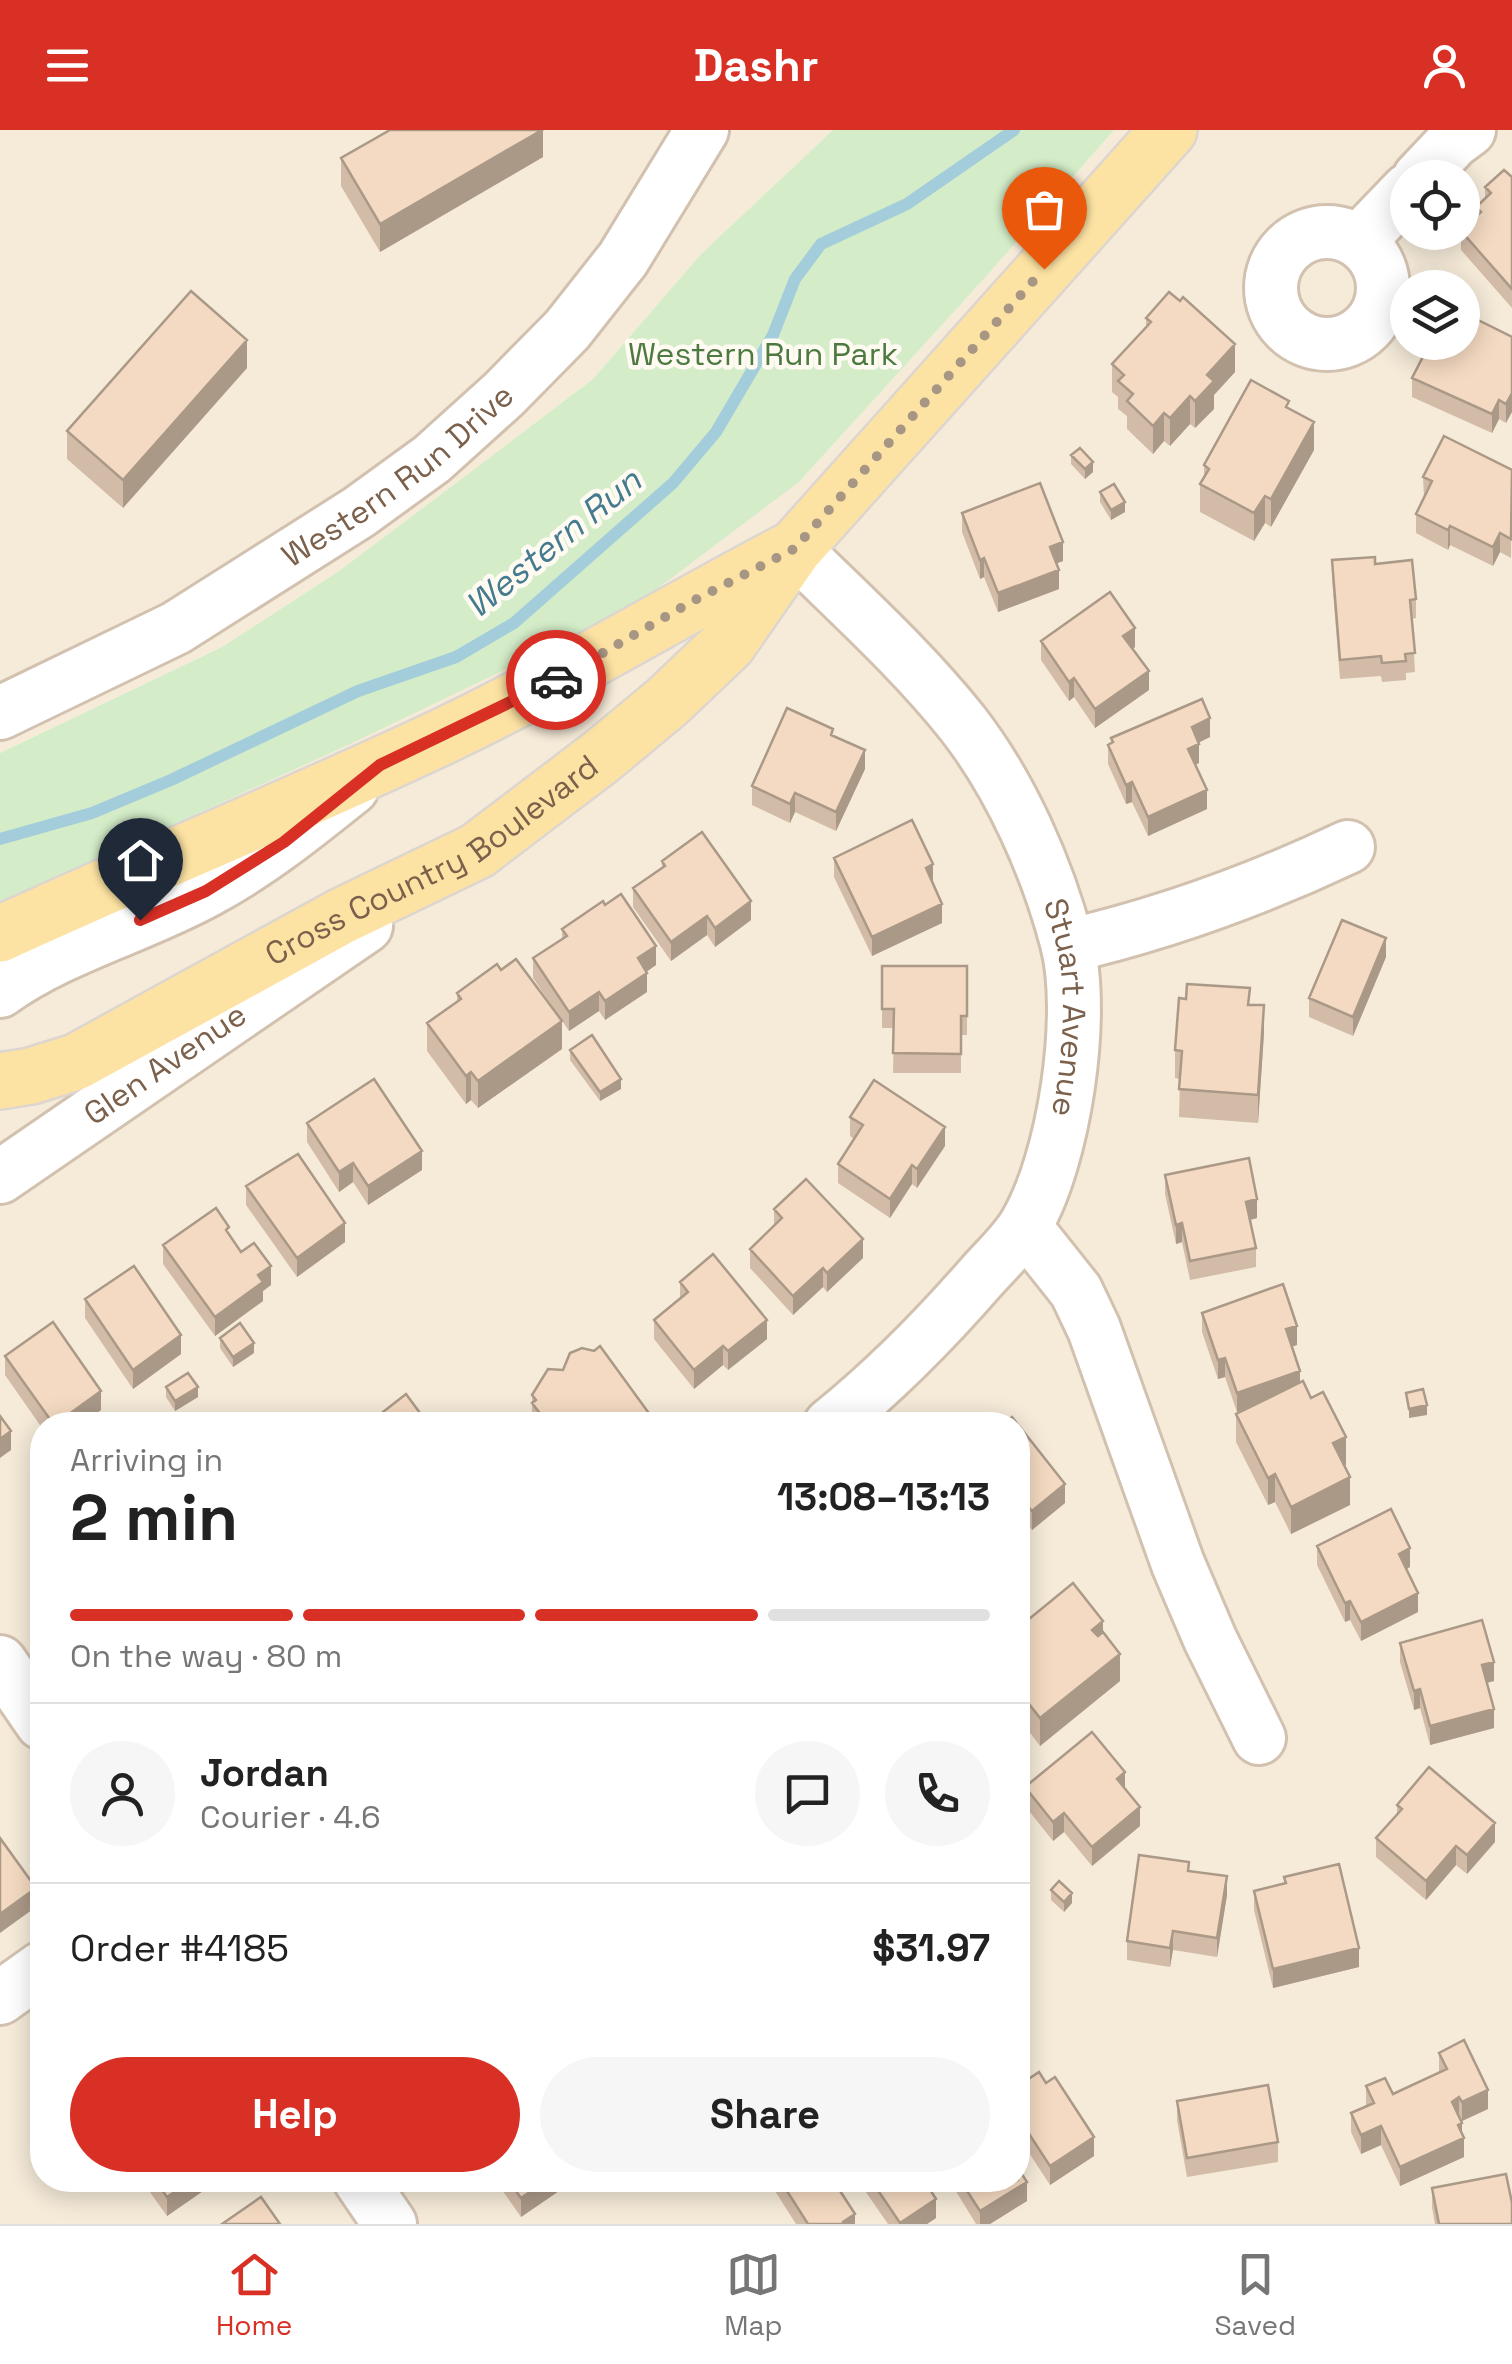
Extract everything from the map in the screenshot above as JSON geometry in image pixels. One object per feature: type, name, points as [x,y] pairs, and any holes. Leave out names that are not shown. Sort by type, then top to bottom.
[{"type":"main road","name":"Cross Country Boulevard","points":[[0,1081],[76,1062],[342,916],[478,851],[602,756],[728,644],[794,549],[1169,130]]},
{"type":"main road","name":"Cross Country Boulevard","points":[[0,934],[380,765],[569,674],[693,601],[794,549]]},
{"type":"street","name":"Western Run Drive","points":[[0,714],[176,628],[359,512],[432,459],[504,394],[566,330],[623,260],[702,130]]},
{"type":"street","points":[[1436,160],[1469,130]]},
{"type":"street","points":[[1360,241],[1390,209]]},
{"type":"street","name":"Stuart Avenue","points":[[794,549],[923,677],[965,727],[1004,788],[1041,866],[1068,946],[1072,999],[1071,1056],[1063,1120],[1051,1173],[1025,1227],[932,1333],[847,1412]]},
{"type":"street","points":[[0,990],[106,935],[206,891],[284,842],[380,765]]},
{"type":"street","points":[[1068,946],[1198,911],[1275,882],[1348,846]]},
{"type":"street","name":"Glen Avenue","points":[[0,1177],[478,851]]},
{"type":"street","points":[[1025,1227],[1076,1292],[1088,1317],[1178,1564],[1259,1738]]},
{"type":"street","points":[[0,1662],[30,1706]]},
{"type":"street","points":[[0,1998],[30,1977]]},
{"type":"street","points":[[368,2192],[390,2224]]},
{"type":"shaded area","points":[[0,130],[833,130],[701,254],[593,379],[339,571],[222,647],[0,753]]},
{"type":"shaded area","points":[[1114,130],[1512,130],[1512,2224],[0,2224],[0,904],[346,746],[799,482]]},
{"type":"green space","name":"Western Run Park","points":[[833,130],[1114,130],[799,482],[629,610],[346,746],[0,904],[0,753],[222,647],[339,571],[593,379],[701,254]]},
{"type":"building","points":[[390,130],[542,130],[380,224],[341,158]]},
{"type":"building","points":[[1504,170],[1512,177],[1512,289],[1478,250],[1480,203],[1491,193],[1485,187]]},
{"type":"building","points":[[191,291],[247,340],[123,480],[67,431]]},
{"type":"building","points":[[1169,292],[1180,301],[1183,297],[1235,344],[1207,375],[1214,381],[1195,401],[1190,396],[1170,418],[1164,413],[1153,426],[1127,401],[1133,394],[1118,381],[1124,375],[1112,364],[1151,322],[1146,318]]},
{"type":"building","points":[[1480,321],[1512,337],[1512,393],[1506,404],[1499,400],[1492,414],[1412,378],[1421,360],[1480,360]]},
{"type":"building","points":[[1251,380],[1289,401],[1286,407],[1314,422],[1271,499],[1265,496],[1254,513],[1200,484],[1209,469],[1204,465]]},
{"type":"building","points":[[1444,436],[1512,470],[1511,539],[1500,533],[1493,547],[1416,514],[1432,481],[1423,477]]},
{"type":"building","points":[[1080,448],[1093,462],[1085,469],[1071,455]]},
{"type":"building","points":[[1040,483],[1063,542],[1050,547],[1059,570],[998,593],[962,513]]},
{"type":"building","points":[[1114,484],[1125,502],[1111,510],[1100,492]]},
{"type":"building","points":[[1375,557],[1375,564],[1412,560],[1416,599],[1410,600],[1415,653],[1405,654],[1406,661],[1382,663],[1381,656],[1340,660],[1332,560]]},
{"type":"building","points":[[1110,592],[1135,628],[1123,636],[1149,671],[1095,709],[1074,678],[1069,682],[1041,641]]},
{"type":"building","points":[[1202,699],[1210,718],[1192,727],[1199,744],[1188,749],[1207,790],[1148,817],[1132,782],[1126,785],[1108,745],[1113,742],[1111,738]]},
{"type":"building","points":[[787,708],[833,729],[831,735],[865,750],[836,812],[795,793],[790,804],[752,786]]},
{"type":"building","points":[[912,820],[933,864],[926,868],[942,904],[872,937],[834,858]]},
{"type":"building","points":[[702,832],[751,901],[715,928],[707,916],[671,942],[633,888],[665,866],[662,861]]},
{"type":"building","points":[[621,894],[656,946],[638,958],[647,973],[605,1001],[599,992],[569,1012],[533,958],[567,936],[562,929],[603,901],[605,905]]},
{"type":"building","points":[[1342,920],[1386,938],[1353,1017],[1309,998]]},
{"type":"building","points":[[516,959],[562,1021],[478,1081],[471,1072],[466,1076],[427,1023],[461,999],[457,993],[497,964],[501,970]]},
{"type":"building","points":[[882,966],[967,966],[967,1016],[961,1016],[961,1054],[893,1053],[894,1009],[882,1009]]},
{"type":"building","points":[[1187,984],[1250,988],[1248,1005],[1264,1005],[1258,1095],[1179,1089],[1182,1051],[1175,1050],[1179,998],[1186,999]]},
{"type":"building","points":[[592,1035],[621,1079],[600,1092],[570,1050]]},
{"type":"building","points":[[374,1079],[422,1151],[368,1186],[353,1163],[339,1172],[307,1123]]},
{"type":"building","points":[[874,1080],[945,1127],[917,1169],[912,1165],[890,1199],[838,1164],[863,1125],[850,1117]]},
{"type":"building","points":[[298,1154],[345,1223],[297,1258],[246,1186]]},
{"type":"building","points":[[1249,1158],[1257,1199],[1246,1202],[1256,1248],[1190,1261],[1182,1223],[1176,1225],[1165,1175]]},
{"type":"building","points":[[806,1179],[863,1239],[827,1273],[823,1268],[793,1296],[750,1249],[782,1218],[774,1209]]},
{"type":"building","points":[[216,1208],[241,1252],[254,1243],[271,1266],[258,1275],[263,1282],[215,1317],[163,1245]]},
{"type":"building","points":[[713,1254],[767,1320],[728,1351],[723,1346],[694,1370],[654,1320],[688,1292],[680,1282]]},
{"type":"building","points":[[134,1266],[181,1335],[133,1370],[85,1299]]},
{"type":"building","points":[[1283,1284],[1297,1326],[1286,1329],[1300,1371],[1237,1393],[1225,1358],[1218,1360],[1202,1313]]},
{"type":"building","points":[[53,1322],[101,1391],[72,1412],[45,1412],[5,1356]]},
{"type":"building","points":[[240,1323],[254,1343],[233,1357],[220,1338]]},
{"type":"building","points":[[600,1346],[648,1412],[539,1412],[532,1403],[536,1400],[532,1395],[548,1369],[563,1370],[570,1353],[582,1348],[594,1351]]},
{"type":"building","points":[[188,1373],[198,1387],[175,1401],[166,1387]]},
{"type":"building","points":[[1303,1381],[1311,1398],[1323,1392],[1346,1437],[1333,1443],[1350,1477],[1291,1507],[1275,1474],[1268,1478],[1236,1414]]},
{"type":"building","points":[[1423,1389],[1427,1405],[1409,1409],[1406,1393]]},
{"type":"building","points":[[406,1394],[419,1412],[383,1412]]},
{"type":"building","points":[[0,1416],[11,1431],[0,1439]]},
{"type":"building","points":[[1030,1440],[1065,1484],[1030,1509]]},
{"type":"building","points":[[1391,1509],[1410,1548],[1399,1554],[1418,1593],[1361,1622],[1350,1601],[1345,1603],[1317,1546]]},
{"type":"building","points":[[1073,1583],[1103,1621],[1092,1630],[1098,1636],[1103,1632],[1120,1654],[1040,1718],[1030,1705],[1030,1618]]},
{"type":"building","points":[[1482,1620],[1494,1662],[1482,1665],[1494,1709],[1430,1726],[1420,1689],[1414,1691],[1400,1643]]},
{"type":"building","points":[[1092,1732],[1125,1772],[1117,1779],[1140,1807],[1092,1847],[1064,1813],[1053,1822],[1030,1793],[1030,1783]]},
{"type":"building","points":[[1429,1767],[1495,1823],[1467,1855],[1456,1846],[1426,1881],[1376,1838],[1402,1809],[1397,1805]]},
{"type":"building","points":[[0,1838],[30,1880],[30,1892],[0,1914]]},
{"type":"building","points":[[1139,1855],[1189,1862],[1188,1871],[1227,1876],[1217,1938],[1173,1931],[1170,1948],[1127,1941]]},
{"type":"building","points":[[1339,1864],[1359,1948],[1273,1969],[1254,1891],[1286,1883],[1284,1877]]},
{"type":"building","points":[[1059,1881],[1072,1893],[1064,1902],[1051,1890]]},
{"type":"building","points":[[1464,2040],[1488,2090],[1462,2102],[1459,2097],[1452,2102],[1464,2138],[1400,2167],[1381,2126],[1361,2135],[1351,2113],[1374,2103],[1366,2086],[1385,2078],[1393,2094],[1447,2069],[1439,2053]]},
{"type":"building","points":[[1039,2072],[1046,2083],[1055,2077],[1094,2137],[1050,2166],[1030,2135],[1030,2078]]},
{"type":"building","points":[[1268,2085],[1278,2142],[1187,2158],[1177,2101]]},
{"type":"building","points":[[1506,2174],[1512,2224],[1439,2224],[1432,2188]]},
{"type":"building","points":[[788,2192],[841,2192],[855,2214],[844,2224],[808,2224]]},
{"type":"building","points":[[879,2192],[932,2192],[936,2199],[900,2223]]},
{"type":"building","points":[[968,2192],[1011,2192],[980,2211]]},
{"type":"building","points":[[261,2197],[280,2224],[222,2224]]},
{"type":"waterway","name":"Western Run","points":[[0,839],[92,813],[171,780],[358,691],[456,657],[514,623],[673,483],[716,432],[773,335],[795,279],[821,244],[907,204],[1014,130]]},
{"type":"way so far","points":[[556,680],[693,601],[794,549],[1044,269]]},
{"type":"route","points":[[140,920],[206,891],[284,842],[380,765],[556,680]]}]
